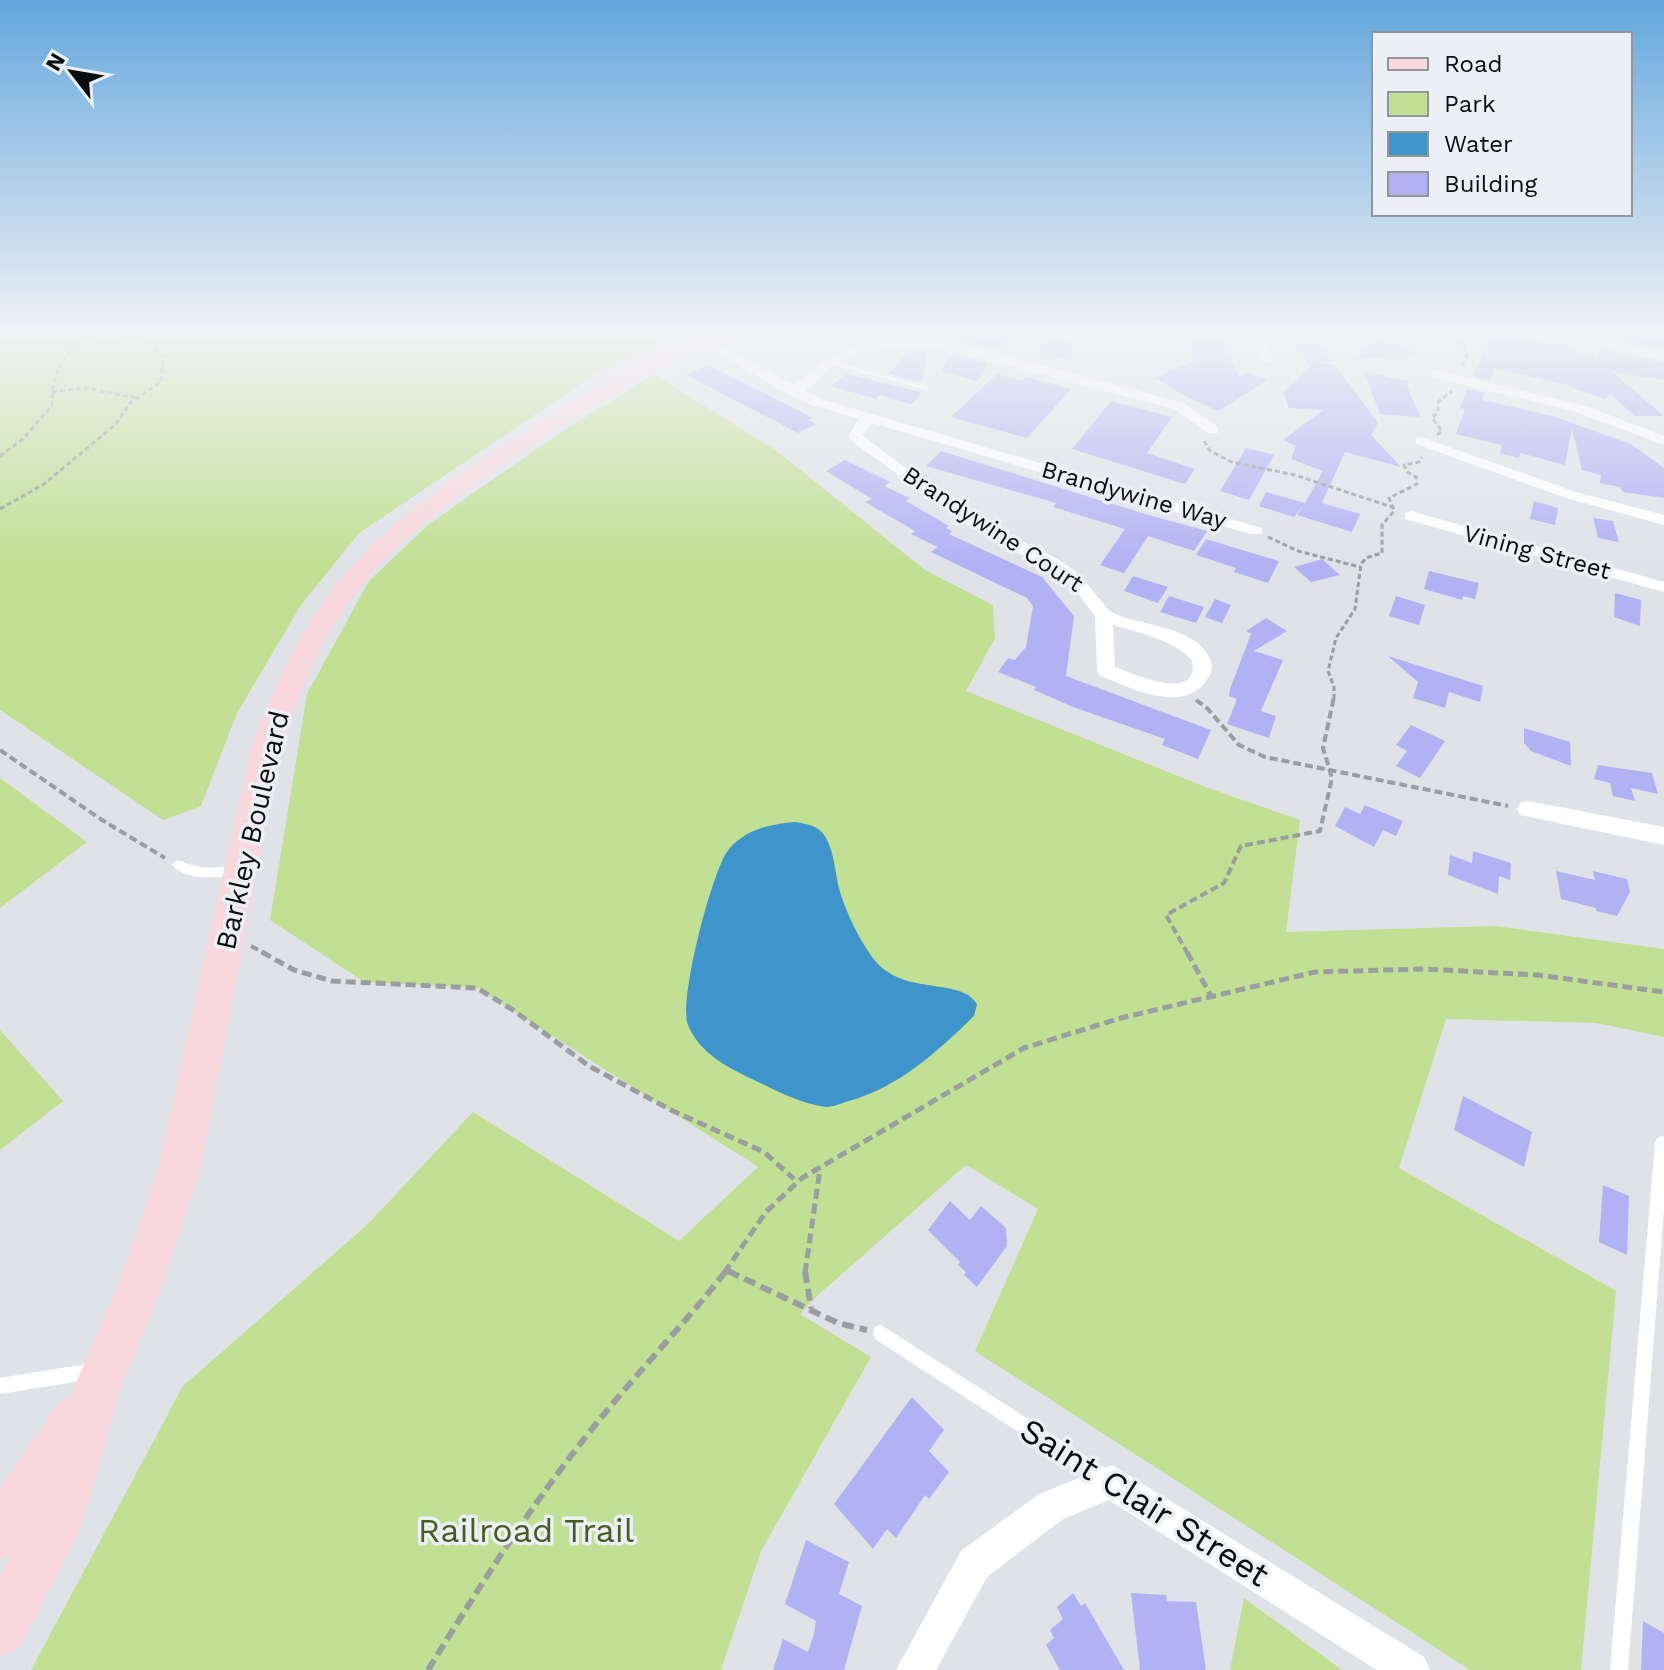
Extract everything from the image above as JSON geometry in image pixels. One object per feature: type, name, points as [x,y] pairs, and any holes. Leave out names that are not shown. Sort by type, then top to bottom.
[{"type":"main road","name":"Barkley Boulevard","points":[[0,1629],[55,1527],[100,1381],[142,1281],[179,1169],[265,751],[280,702],[311,637],[350,581],[397,532],[465,479],[574,409]]},
{"type":"main road","name":"Barkley Boulevard","points":[[0,1533],[100,1381]]},
{"type":"street","name":"Brandywine Way","points":[[846,409],[1256,531]]},
{"type":"street","points":[[1183,409],[1213,430]]},
{"type":"street","points":[[1584,409],[1611,417],[1664,441]]},
{"type":"street","name":"Brandywine Court","points":[[870,417],[858,428],[855,436],[858,439],[990,532],[1066,570],[1086,588],[1104,616],[1106,670],[1156,688],[1181,690],[1198,680],[1203,668],[1197,653],[1177,641],[1104,616]]},
{"type":"street","points":[[1421,441],[1571,495],[1664,520]]},
{"type":"street","name":"Vining Street","points":[[1411,516],[1664,587]]},
{"type":"street","points":[[1528,809],[1664,836]]},
{"type":"street","points":[[915,1670],[974,1564],[1051,1506],[1112,1482]]},
{"type":"street","name":"Saint Clair Street","points":[[1112,1482],[1411,1670]]},
{"type":"lane","points":[[178,865],[186,872],[197,873],[241,870]]},
{"type":"lane","points":[[1619,1670],[1662,1143]]},
{"type":"lane","name":"Saint Clair Street","points":[[881,1333],[1112,1482]]},
{"type":"lane","points":[[0,1386],[100,1381]]},
{"type":"path","points":[[0,456],[23,439],[49,409]]},
{"type":"path","points":[[0,509],[44,484],[115,425],[127,409]]},
{"type":"path","points":[[1212,997],[1166,915],[1224,883],[1241,846],[1320,831],[1332,778],[1323,748],[1334,692],[1328,671],[1336,638],[1355,609],[1360,567],[1366,558],[1381,555],[1382,525],[1391,517],[1391,496],[1417,484],[1416,477],[1404,467],[1421,460],[1419,454],[1410,448],[1441,432],[1432,418],[1439,409]]},
{"type":"path","points":[[1213,430],[1203,442],[1221,458],[1295,475],[1393,507],[1411,516]]},
{"type":"path","points":[[1256,531],[1290,548],[1360,567]]},
{"type":"path","points":[[1181,690],[1207,708],[1239,745],[1265,757],[1482,803],[1528,809]]},
{"type":"path","points":[[0,750],[102,820],[178,865]]},
{"type":"path","points":[[228,933],[294,970],[332,981],[477,988],[589,1066],[673,1111],[764,1152],[794,1179]]},
{"type":"path","points":[[428,1670],[515,1533],[610,1405],[726,1270],[775,1199],[794,1179],[820,1169],[1024,1048],[1121,1018],[1315,972],[1423,969],[1538,975],[1664,992]]},
{"type":"path","points":[[811,1310],[804,1292],[806,1248],[819,1195],[820,1169]]},
{"type":"path","points":[[726,1270],[838,1323],[881,1333]]},
{"type":"green space","points":[[0,409],[544,409],[359,533],[301,605],[237,713],[201,806],[163,820],[0,710]]},
{"type":"green space","name":"Railroad Trail","points":[[599,409],[710,409],[778,452],[925,570],[993,605],[995,638],[966,691],[1208,788],[1300,820],[1286,932],[1495,926],[1664,949],[1664,1037],[1596,1023],[1446,1019],[1399,1168],[1616,1291],[1581,1670],[1470,1670],[975,1351],[1038,1209],[966,1165],[800,1314],[871,1357],[761,1551],[721,1670],[31,1670],[183,1386],[367,1225],[473,1112],[679,1241],[758,1167],[477,988],[364,982],[270,920],[307,694],[369,581],[429,524]]},
{"type":"green space","points":[[0,778],[87,842],[0,908]]},
{"type":"green space","points":[[0,1030],[63,1101],[0,1150]]},
{"type":"green space","points":[[1244,1598],[1342,1670],[1230,1670]]},
{"type":"water","points":[[795,822],[817,828],[826,838],[849,916],[865,947],[882,968],[912,982],[957,990],[977,1004],[974,1016],[916,1067],[867,1095],[829,1107],[788,1096],[723,1064],[706,1051],[693,1035],[686,1012],[698,936],[722,861],[729,849],[743,837],[759,829]]},
{"type":"building","points":[[752,409],[795,409],[813,418],[808,420],[816,424],[798,433]]},
{"type":"building","points":[[960,409],[1053,409],[1027,438],[951,417]]},
{"type":"building","points":[[1105,409],[1141,409],[1172,417],[1147,453],[1195,469],[1185,484],[1072,449]]},
{"type":"building","points":[[1305,409],[1368,409],[1378,423],[1371,435],[1401,467],[1345,452],[1322,503],[1360,514],[1352,532],[1297,515],[1304,505],[1294,517],[1259,506],[1266,492],[1305,503],[1323,471],[1291,459],[1296,446],[1283,440],[1323,410]]},
{"type":"building","points":[[1378,409],[1417,409],[1420,417],[1380,414]]},
{"type":"building","points":[[1465,409],[1521,409],[1552,416],[1631,444],[1664,468],[1664,498],[1623,492],[1620,487],[1600,483],[1601,475],[1582,470],[1572,428],[1565,465],[1520,453],[1519,458],[1500,453],[1502,445],[1456,434]]},
{"type":"building","points":[[1627,409],[1656,409],[1664,416],[1635,416]]},
{"type":"building","points":[[1246,448],[1274,455],[1249,500],[1220,491]]},
{"type":"building","points":[[941,451],[1207,531],[1194,551],[1148,536],[1124,573],[1100,565],[1125,529],[1053,507],[1056,503],[926,466]]},
{"type":"building","points":[[845,460],[890,482],[884,486],[910,498],[906,501],[949,526],[946,528],[952,531],[949,534],[1042,577],[1074,616],[1066,676],[1211,730],[1198,759],[1162,745],[1165,739],[1073,707],[1034,690],[1036,687],[998,672],[1008,658],[1015,660],[1026,647],[1033,606],[1027,598],[931,552],[938,547],[911,534],[915,531],[865,502],[872,499],[826,471]]},
{"type":"building","points":[[1534,501],[1558,508],[1555,525],[1530,519]]},
{"type":"building","points":[[1593,518],[1613,521],[1619,542],[1598,538]]},
{"type":"building","points":[[1206,539],[1279,561],[1268,583],[1196,555]]},
{"type":"building","points":[[1322,559],[1340,575],[1311,582],[1294,567]]},
{"type":"building","points":[[1429,571],[1479,583],[1475,599],[1463,596],[1462,600],[1424,589]]},
{"type":"building","points":[[1133,576],[1168,587],[1158,603],[1124,591]]},
{"type":"building","points":[[1615,593],[1641,600],[1640,626],[1614,617]]},
{"type":"building","points":[[1169,596],[1204,607],[1196,623],[1160,612]]},
{"type":"building","points":[[1396,596],[1425,605],[1419,625],[1389,616]]},
{"type":"building","points":[[1215,599],[1231,605],[1222,623],[1205,617]]},
{"type":"building","points":[[1266,618],[1287,631],[1254,651],[1283,660],[1261,711],[1276,716],[1269,738],[1227,724],[1237,699],[1229,696],[1230,689],[1251,634],[1246,631]]},
{"type":"building","points":[[1388,656],[1483,686],[1480,702],[1449,692],[1445,708],[1413,698],[1418,682]]},
{"type":"building","points":[[1411,725],[1445,741],[1420,778],[1396,766],[1407,751],[1396,745]]},
{"type":"building","points":[[1524,728],[1570,742],[1571,766],[1531,751],[1524,743]]},
{"type":"building","points":[[1598,765],[1652,773],[1658,794],[1631,788],[1635,801],[1613,796],[1610,783],[1594,779]]},
{"type":"building","points":[[1365,805],[1403,821],[1396,836],[1383,830],[1374,847],[1335,826],[1345,807],[1360,814]]},
{"type":"building","points":[[1473,851],[1511,863],[1510,880],[1499,876],[1498,894],[1448,875],[1450,855],[1472,863]]},
{"type":"building","points":[[1556,871],[1595,880],[1593,871],[1627,879],[1630,892],[1617,916],[1596,911],[1596,908],[1561,899]]},
{"type":"building","points":[[1463,1096],[1532,1132],[1524,1167],[1454,1130]]},
{"type":"building","points":[[1603,1185],[1629,1196],[1627,1255],[1599,1242]]},
{"type":"building","points":[[950,1201],[970,1220],[981,1206],[1006,1228],[1007,1246],[977,1287],[964,1275],[966,1272],[958,1265],[960,1262],[928,1230]]},
{"type":"building","points":[[912,1397],[944,1430],[929,1451],[949,1472],[929,1499],[925,1495],[896,1538],[887,1529],[873,1549],[834,1504]]},
{"type":"building","points":[[806,1540],[849,1562],[839,1594],[862,1606],[844,1670],[773,1670],[783,1639],[808,1652],[814,1634],[816,1621],[785,1604]]},
{"type":"building","points":[[1073,1593],[1081,1606],[1085,1603],[1124,1670],[1060,1670],[1046,1645],[1054,1638],[1050,1630],[1063,1619],[1057,1607]]},
{"type":"building","points":[[1131,1593],[1166,1595],[1167,1601],[1196,1602],[1206,1670],[1140,1670]]},
{"type":"building","points":[[1643,1621],[1664,1633],[1664,1670],[1641,1670]]}]
